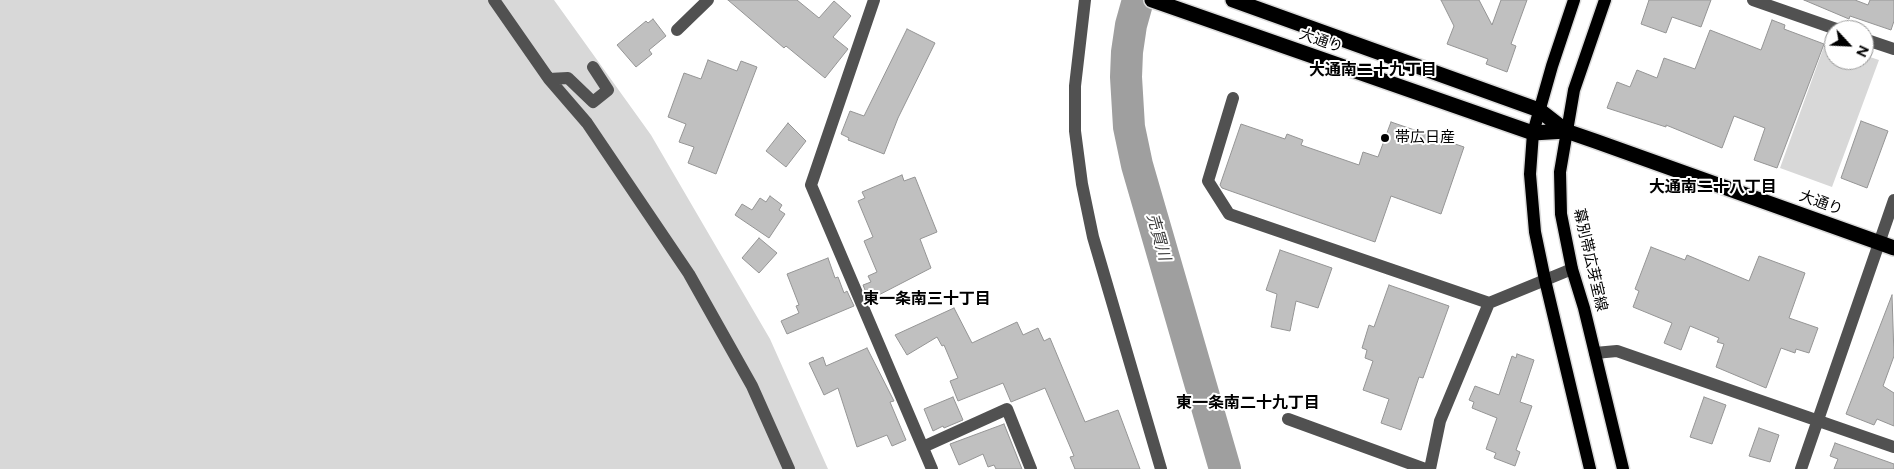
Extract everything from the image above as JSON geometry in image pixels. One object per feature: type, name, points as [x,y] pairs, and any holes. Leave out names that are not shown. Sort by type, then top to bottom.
[{"type":"highway","name":"大通り","points":[[1152,0],[1533,133],[1566,131]]},
{"type":"highway","name":"大通り","points":[[1233,0],[1539,110],[1566,131],[1894,248]]},
{"type":"main road","points":[[1574,0],[1533,133],[1530,174],[1535,232],[1590,469]]},
{"type":"main road","name":"幕別帯広芽室線","points":[[1605,0],[1574,90],[1560,172],[1560,214],[1623,469]]},
{"type":"street","points":[[494,0],[549,79],[587,123],[689,274],[752,386],[789,469]]},
{"type":"street","points":[[677,30],[708,0]]},
{"type":"street","points":[[874,0],[812,184],[932,469]]},
{"type":"street","points":[[1085,0],[1075,86],[1075,131],[1082,184],[1093,237],[1161,469]]},
{"type":"street","points":[[1753,0],[1824,25]]},
{"type":"street","points":[[1874,43],[1894,50]]},
{"type":"street","points":[[549,79],[568,78],[593,102],[608,90],[593,68]]},
{"type":"street","points":[[1233,98],[1208,181],[1229,214],[1489,303],[1572,268]]},
{"type":"street","points":[[1801,469],[1894,200]]},
{"type":"street","points":[[1430,469],[1440,421],[1489,303]]},
{"type":"street","points":[[1595,353],[1617,351],[1894,447]]},
{"type":"street","points":[[922,447],[1007,409],[1031,469]]},
{"type":"street","points":[[1288,419],[1424,469]]},
{"type":"shaded area","points":[[0,0],[554,0],[651,135],[770,339],[828,469],[0,469]]},
{"type":"shaded area","points":[[1824,47],[1824,70],[1874,70],[1874,58],[1879,60],[1832,187],[1780,168]]},
{"type":"building","points":[[728,0],[797,0],[819,18],[834,1],[851,16],[833,37],[848,49],[825,78],[786,46],[784,48]]},
{"type":"building","points":[[1441,0],[1479,0],[1492,25],[1501,0],[1527,0],[1511,44],[1516,46],[1507,72],[1486,64],[1488,59],[1447,44],[1454,26]]},
{"type":"building","points":[[1649,0],[1711,0],[1701,27],[1672,17],[1666,33],[1641,24]]},
{"type":"building","points":[[1804,0],[1855,0],[1868,5],[1870,0],[1894,0],[1894,21],[1891,30],[1874,24],[1874,20],[1862,20],[1850,16],[1849,19]]},
{"type":"building","points":[[653,19],[666,36],[649,50],[652,54],[636,67],[617,45],[646,21],[648,23]]},
{"type":"building","points":[[1772,20],[1785,25],[1784,29],[1824,44],[1777,168],[1754,160],[1765,128],[1734,116],[1722,148],[1666,125],[1666,127],[1607,108],[1617,82],[1630,87],[1637,70],[1657,78],[1664,58],[1695,69],[1710,30],[1761,50]]},
{"type":"building","points":[[907,29],[935,43],[898,118],[884,154],[848,140],[849,138],[841,134],[850,111],[864,116]]},
{"type":"building","points":[[708,60],[737,71],[741,61],[757,67],[716,174],[688,163],[694,147],[679,142],[686,124],[668,117],[684,73],[701,79]]},
{"type":"building","points":[[1861,121],[1888,131],[1867,188],[1841,178]]},
{"type":"building","points":[[1391,122],[1464,147],[1441,214],[1391,196],[1375,242],[1222,188],[1220,185],[1241,124],[1285,139],[1287,134],[1303,140],[1301,145],[1359,165],[1363,152],[1378,157]]},
{"type":"building","points":[[788,123],[806,141],[786,167],[766,151]]},
{"type":"building","points":[[902,175],[904,181],[915,177],[937,232],[920,239],[931,268],[869,300],[863,285],[871,282],[868,276],[877,272],[864,241],[873,237],[858,201],[865,198],[862,192]]},
{"type":"building","points":[[770,196],[782,205],[779,210],[785,214],[769,238],[735,215],[742,204],[752,210],[760,198],[766,202]]},
{"type":"building","points":[[759,238],[777,253],[759,273],[742,258]]},
{"type":"building","points":[[1651,247],[1685,260],[1687,255],[1749,281],[1759,256],[1805,273],[1789,318],[1818,328],[1809,353],[1796,349],[1795,353],[1781,348],[1766,388],[1716,367],[1724,344],[1717,342],[1719,338],[1690,326],[1681,350],[1664,343],[1672,323],[1633,307],[1639,291],[1635,289]]},
{"type":"building","points":[[1280,250],[1332,268],[1318,308],[1296,301],[1290,331],[1271,327],[1277,294],[1266,290]]},
{"type":"building","points":[[828,258],[835,278],[838,277],[844,293],[847,291],[854,306],[787,334],[781,321],[799,313],[796,306],[799,305],[787,274]]},
{"type":"building","points":[[1389,285],[1449,306],[1423,378],[1419,377],[1401,430],[1381,423],[1389,399],[1363,390],[1373,361],[1365,358],[1367,350],[1362,348],[1369,325],[1374,327]]},
{"type":"building","points":[[1892,295],[1894,356],[1883,386],[1894,393],[1894,426],[1877,419],[1874,425],[1846,414]]},
{"type":"building","points":[[954,308],[972,343],[1017,322],[1023,335],[1038,328],[1044,341],[1050,338],[1085,422],[1118,410],[1140,469],[1075,469],[1070,457],[1074,456],[1045,388],[1011,402],[1003,383],[958,401],[950,381],[958,378],[944,345],[942,346],[937,337],[907,355],[895,335]]},
{"type":"building","points":[[867,348],[894,401],[890,402],[906,440],[892,446],[887,435],[857,447],[838,388],[824,395],[809,363],[823,357],[826,366]]},
{"type":"building","points":[[1517,354],[1534,360],[1520,402],[1532,406],[1516,450],[1520,452],[1515,466],[1494,458],[1496,453],[1486,449],[1497,418],[1472,408],[1474,402],[1469,400],[1475,386],[1499,395],[1512,356],[1516,358]]},
{"type":"building","points":[[953,397],[963,420],[933,431],[924,409]]},
{"type":"building","points":[[1704,397],[1726,405],[1712,444],[1690,437]]},
{"type":"building","points":[[1004,424],[1022,469],[996,469],[994,465],[988,467],[983,454],[959,465],[950,444]]},
{"type":"building","points":[[1759,428],[1779,435],[1770,462],[1749,456]]},
{"type":"building","points":[[1835,443],[1894,464],[1894,469],[1834,469],[1838,459],[1830,456]]},
{"type":"waterway","name":"売買川","points":[[1138,0],[1131,25],[1127,52],[1126,77],[1129,127],[1137,165],[1225,469]]},
{"type":"place","name":"帯広日産","points":[[1385,138]]},
{"type":"district","name":"大通南二十九丁目","points":[[1373,70]]},
{"type":"district","name":"大通南二十八丁目","points":[[1713,187]]},
{"type":"district","name":"東一条南三十丁目","points":[[927,299]]},
{"type":"district","name":"東一条南二十九丁目","points":[[1248,403]]}]
